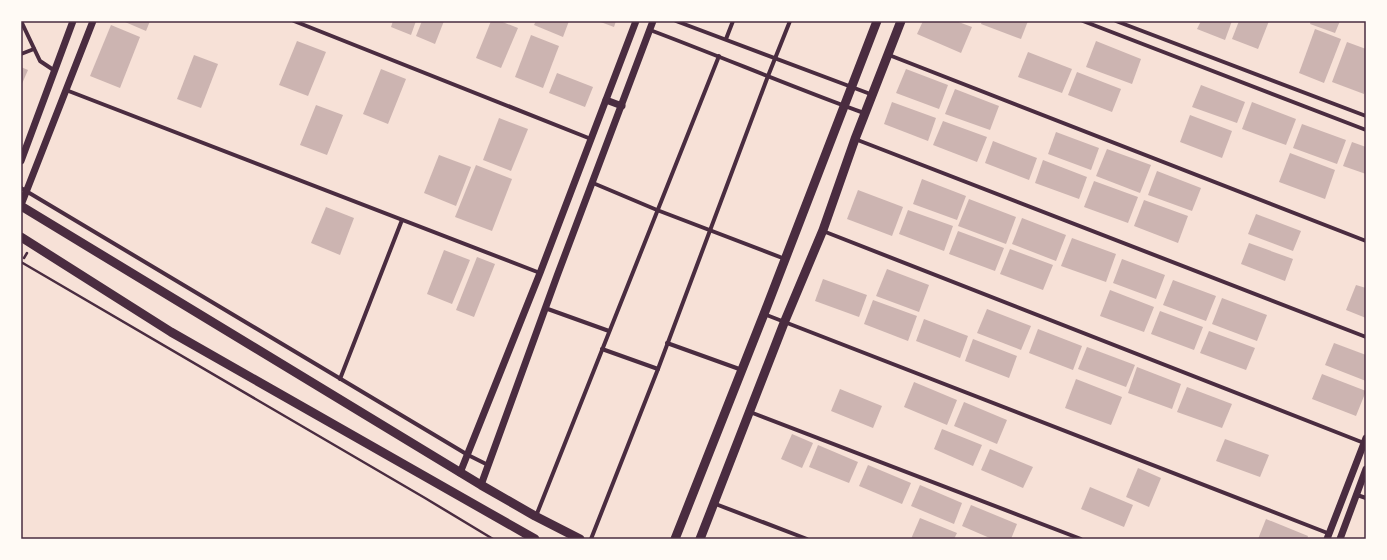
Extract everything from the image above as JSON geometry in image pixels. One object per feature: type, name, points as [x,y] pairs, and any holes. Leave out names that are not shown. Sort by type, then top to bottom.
[{"type":"main road","points":[[675,539],[877,21]]},
{"type":"main road","points":[[700,539],[784,323],[823,230],[855,139],[901,21]]},
{"type":"main road","points":[[21,206],[460,473],[535,516],[580,539]]},
{"type":"main road","points":[[21,236],[171,332],[534,539]]},
{"type":"street","points":[[21,21],[40,61],[55,71]]},
{"type":"street","points":[[21,161],[73,21]]},
{"type":"street","points":[[21,206],[24,190],[93,21]]},
{"type":"street","points":[[294,21],[591,138]]},
{"type":"street","points":[[460,473],[540,273],[636,21]]},
{"type":"street","points":[[481,485],[545,308],[653,21]]},
{"type":"street","points":[[676,21],[873,95]]},
{"type":"street","points":[[726,39],[733,21]]},
{"type":"street","points":[[590,539],[658,369],[790,21]]},
{"type":"street","points":[[1083,21],[1366,130]]},
{"type":"street","points":[[1116,21],[1366,116]]},
{"type":"street","points":[[650,30],[865,114]]},
{"type":"street","points":[[21,54],[34,49]]},
{"type":"street","points":[[889,55],[1366,241]]},
{"type":"street","points":[[535,516],[719,56]]},
{"type":"street","points":[[66,90],[540,273]]},
{"type":"street","points":[[606,100],[622,106]]},
{"type":"street","points":[[855,139],[1366,337]]},
{"type":"street","points":[[593,183],[657,210],[785,259]]},
{"type":"street","points":[[24,190],[468,455],[488,465]]},
{"type":"street","points":[[340,379],[402,220]]},
{"type":"street","points":[[764,314],[1329,536],[1365,441],[823,230]]},
{"type":"street","points":[[545,308],[609,331]]},
{"type":"street","points":[[668,343],[742,370]]},
{"type":"street","points":[[602,349],[658,369]]},
{"type":"street","points":[[750,412],[1081,539]]},
{"type":"street","points":[[1340,539],[1366,469]]},
{"type":"street","points":[[1357,495],[1366,498]]},
{"type":"street","points":[[713,503],[807,539]]},
{"type":"path","points":[[24,258],[32,244]]},
{"type":"path","points":[[21,262],[493,539]]},
{"type":"building","points":[[150,21],[146,31],[125,22]]},
{"type":"building","points":[[393,21],[416,21],[411,35],[391,27]]},
{"type":"building","points":[[422,21],[444,21],[435,44],[416,36]]},
{"type":"building","points":[[491,21],[500,21],[518,28],[501,68],[476,58]]},
{"type":"building","points":[[536,21],[569,21],[563,37],[534,25]]},
{"type":"building","points":[[598,21],[616,21],[614,27]]},
{"type":"building","points":[[923,21],[956,21],[972,27],[961,53],[917,34]]},
{"type":"building","points":[[982,21],[1028,21],[1021,39],[981,24]]},
{"type":"building","points":[[1201,21],[1232,21],[1225,40],[1197,29]]},
{"type":"building","points":[[1239,21],[1269,21],[1258,49],[1232,39]]},
{"type":"building","points":[[1311,21],[1340,21],[1335,33],[1310,24]]},
{"type":"building","points":[[111,25],[140,37],[120,88],[90,76]]},
{"type":"building","points":[[1315,29],[1341,39],[1324,83],[1299,73]]},
{"type":"building","points":[[531,35],[559,46],[543,88],[515,77]]},
{"type":"building","points":[[297,41],[326,52],[308,96],[279,85]]},
{"type":"building","points":[[1096,41],[1141,59],[1132,84],[1086,67]]},
{"type":"building","points":[[1347,42],[1366,49],[1366,88],[1364,94],[1332,82]]},
{"type":"building","points":[[1028,52],[1072,69],[1062,93],[1018,77]]},
{"type":"building","points":[[194,55],[218,64],[201,108],[177,99]]},
{"type":"building","points":[[21,67],[28,70],[21,86]]},
{"type":"building","points":[[381,69],[406,79],[388,124],[363,114]]},
{"type":"building","points":[[906,69],[948,85],[939,109],[896,93]]},
{"type":"building","points":[[1077,72],[1121,89],[1112,112],[1068,95]]},
{"type":"building","points":[[557,73],[593,87],[585,107],[549,93]]},
{"type":"building","points":[[1201,85],[1245,102],[1237,123],[1192,107]]},
{"type":"building","points":[[955,89],[999,106],[990,130],[945,114]]},
{"type":"building","points":[[892,102],[936,118],[928,141],[884,124]]},
{"type":"building","points":[[1252,102],[1296,119],[1286,145],[1242,129]]},
{"type":"building","points":[[316,105],[343,115],[327,155],[300,145]]},
{"type":"building","points":[[1190,115],[1232,131],[1222,158],[1180,142]]},
{"type":"building","points":[[499,118],[528,129],[511,171],[483,160]]},
{"type":"building","points":[[943,121],[987,137],[977,162],[933,145]]},
{"type":"building","points":[[1302,124],[1346,140],[1337,164],[1293,148]]},
{"type":"building","points":[[1056,132],[1099,148],[1091,170],[1048,154]]},
{"type":"building","points":[[993,141],[1037,158],[1029,180],[985,163]]},
{"type":"building","points":[[1352,142],[1366,147],[1366,174],[1343,166]]},
{"type":"building","points":[[1107,149],[1151,165],[1140,193],[1096,176]]},
{"type":"building","points":[[1290,153],[1335,170],[1325,199],[1279,182]]},
{"type":"building","points":[[439,155],[471,167],[456,206],[424,193]]},
{"type":"building","points":[[1043,160],[1087,177],[1079,199],[1035,183]]},
{"type":"building","points":[[476,165],[512,179],[492,231],[455,217]]},
{"type":"building","points":[[1157,171],[1201,188],[1192,211],[1148,195]]},
{"type":"building","points":[[922,179],[966,196],[957,220],[913,204]]},
{"type":"building","points":[[1094,181],[1138,197],[1128,223],[1084,207]]},
{"type":"building","points":[[858,190],[903,207],[892,236],[847,219]]},
{"type":"building","points":[[969,199],[1016,217],[1006,244],[958,226]]},
{"type":"building","points":[[1144,200],[1188,216],[1178,243],[1134,226]]},
{"type":"building","points":[[326,207],[354,218],[340,255],[311,243]]},
{"type":"building","points":[[908,210],[953,226],[944,251],[899,234]]},
{"type":"building","points":[[1256,214],[1301,231],[1293,251],[1248,234]]},
{"type":"building","points":[[1022,218],[1066,235],[1056,261],[1012,244]]},
{"type":"building","points":[[958,231],[1004,248],[995,271],[949,254]]},
{"type":"building","points":[[1072,238],[1116,254],[1106,282],[1061,266]]},
{"type":"building","points":[[1249,243],[1293,259],[1285,281],[1241,264]]},
{"type":"building","points":[[1010,249],[1053,265],[1043,290],[1000,274]]},
{"type":"building","points":[[444,250],[470,260],[452,304],[427,294]]},
{"type":"building","points":[[477,257],[495,264],[474,317],[456,310]]},
{"type":"building","points":[[1122,259],[1165,275],[1156,299],[1113,283]]},
{"type":"building","points":[[887,269],[929,285],[919,312],[876,296]]},
{"type":"building","points":[[823,279],[867,295],[859,317],[815,301]]},
{"type":"building","points":[[1173,280],[1216,296],[1206,321],[1163,305]]},
{"type":"building","points":[[1356,285],[1366,288],[1366,318],[1346,310]]},
{"type":"building","points":[[1110,290],[1154,307],[1144,332],[1100,316]]},
{"type":"building","points":[[1222,298],[1267,315],[1257,341],[1212,324]]},
{"type":"building","points":[[873,300],[917,316],[908,341],[864,324]]},
{"type":"building","points":[[987,309],[1031,326],[1021,350],[977,333]]},
{"type":"building","points":[[1160,311],[1203,327],[1194,350],[1151,334]]},
{"type":"building","points":[[924,319],[968,336],[960,358],[916,341]]},
{"type":"building","points":[[1038,329],[1082,346],[1073,370],[1029,353]]},
{"type":"building","points":[[1209,331],[1255,348],[1246,370],[1200,353]]},
{"type":"building","points":[[973,339],[1017,356],[1009,378],[965,361]]},
{"type":"building","points":[[1334,343],[1366,355],[1366,381],[1325,365]]},
{"type":"building","points":[[1087,347],[1135,365],[1126,387],[1078,369]]},
{"type":"building","points":[[1137,367],[1181,384],[1172,409],[1128,393]]},
{"type":"building","points":[[1322,374],[1366,391],[1356,416],[1312,399]]},
{"type":"building","points":[[1076,379],[1122,397],[1111,425],[1065,408]]},
{"type":"building","points":[[914,382],[957,400],[947,425],[904,407]]},
{"type":"building","points":[[1187,387],[1232,404],[1222,428],[1177,412]]},
{"type":"building","points":[[840,389],[882,406],[873,428],[831,411]]},
{"type":"building","points":[[964,402],[1007,420],[997,444],[954,426]]},
{"type":"building","points":[[942,429],[982,445],[973,466],[934,449]]},
{"type":"building","points":[[792,434],[813,443],[802,468],[781,459]]},
{"type":"building","points":[[1225,439],[1269,455],[1260,477],[1216,461]]},
{"type":"building","points":[[818,445],[858,462],[849,483],[809,467]]},
{"type":"building","points":[[990,449],[1033,467],[1023,488],[981,470]]},
{"type":"building","points":[[868,465],[911,483],[902,504],[859,486]]},
{"type":"building","points":[[1138,468],[1161,478],[1149,507],[1126,497]]},
{"type":"building","points":[[920,485],[962,503],[954,524],[911,506]]},
{"type":"building","points":[[1090,487],[1133,505],[1124,527],[1081,509]]},
{"type":"building","points":[[971,505],[1017,524],[1011,539],[992,539],[962,526]]},
{"type":"building","points":[[920,518],[957,533],[954,539],[911,539]]},
{"type":"building","points":[[1266,519],[1308,536],[1307,539],[1258,539]]}]
